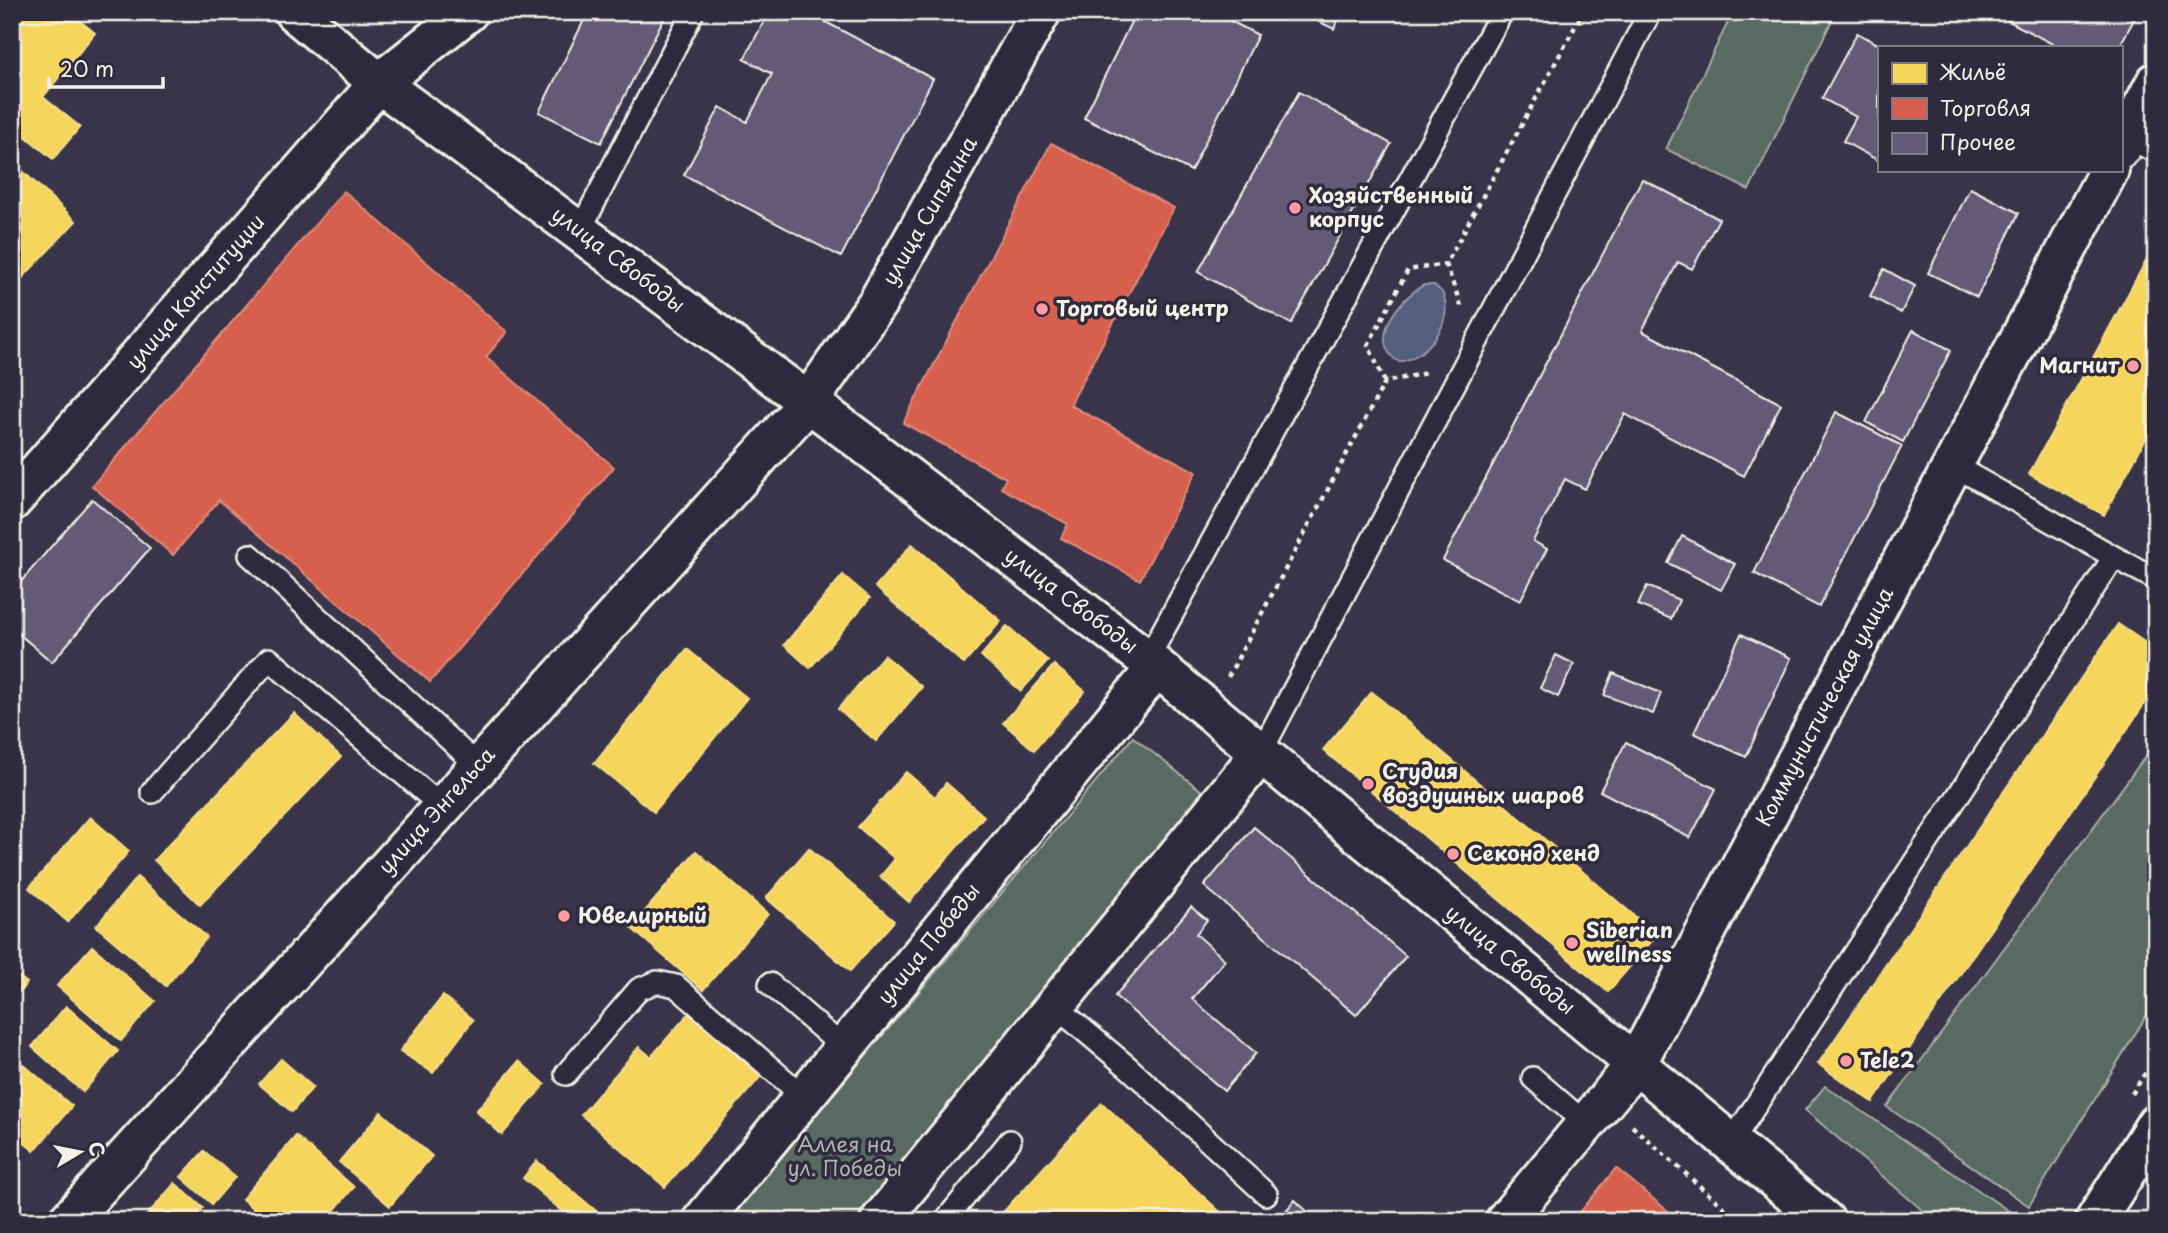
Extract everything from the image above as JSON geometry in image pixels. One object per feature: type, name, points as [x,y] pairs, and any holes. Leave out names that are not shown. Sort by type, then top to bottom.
[{"type":"street","name":"улица Свободы","points":[[294,12],[379,83],[807,404],[862,442],[1152,663],[1825,1221]]},
{"type":"street","name":"улица Конституции","points":[[12,501],[379,83],[468,12]]},
{"type":"street","name":"улица Сипягина","points":[[807,404],[878,302],[1041,12]]},
{"type":"street","points":[[2134,146],[2156,82]]},
{"type":"street","name":"Коммунистическая улица","points":[[1506,1221],[1636,1064],[2108,172]]},
{"type":"street","name":"улица Энгельса","points":[[68,1221],[807,404]]},
{"type":"street","name":"улица Победы","points":[[702,1221],[1152,663]]},
{"type":"street","points":[[880,1221],[1260,754]]},
{"type":"street","points":[[2095,1221],[2156,1124]]},
{"type":"lane","points":[[579,232],[693,12]]},
{"type":"lane","points":[[1152,663],[1502,12]]},
{"type":"lane","points":[[1260,754],[1650,12]]},
{"type":"lane","points":[[1953,465],[2156,579]]},
{"type":"lane","points":[[250,555],[478,766]]},
{"type":"lane","points":[[1731,1143],[2114,557]]},
{"type":"lane","points":[[152,792],[269,659],[441,807]]},
{"type":"lane","points":[[566,1074],[639,989],[657,982],[676,986],[804,1097]]},
{"type":"lane","points":[[770,984],[844,1048]]},
{"type":"lane","points":[[1055,1006],[1129,1068],[1266,1194]]},
{"type":"lane","points":[[1533,1077],[1586,1124]]},
{"type":"lane","points":[[945,1221],[1010,1141]]},
{"type":"path","points":[[1456,316],[1461,305],[1446,264],[1583,12]]},
{"type":"path","points":[[1385,382],[1368,345],[1408,270],[1446,264]]},
{"type":"path","points":[[1224,685],[1385,382],[1428,372]]},
{"type":"green space","points":[[1733,12],[1836,12],[1749,190],[1666,149]]},
{"type":"green space","name":"Аллея на ул. Победы","points":[[1133,737],[1208,796],[859,1221],[727,1221]]},
{"type":"green space","points":[[2156,742],[2156,1000],[2029,1206],[1887,1107]]},
{"type":"green space","points":[[1825,1086],[2019,1218],[2018,1221],[1935,1221],[1805,1110]]},
{"type":"water","points":[[1424,285],[1434,285],[1442,292],[1445,314],[1442,326],[1437,336],[1420,353],[1399,362],[1389,353],[1385,343],[1386,332],[1390,320],[1405,300]]},
{"type":"building: Жильё","points":[[23,12],[69,12],[95,33],[43,97],[80,127],[53,159],[12,125],[12,25]]},
{"type":"building: Жильё","points":[[12,161],[76,221],[12,289]]},
{"type":"building: Жильё","points":[[2156,243],[2156,420],[2104,515],[2029,474]]},
{"type":"building: Жильё","points":[[912,544],[1001,621],[964,664],[875,587]]},
{"type":"building: Жильё","points":[[843,575],[870,598],[810,668],[784,645]]},
{"type":"building: Жильё","points":[[2118,624],[2156,650],[2156,687],[1873,1102],[1818,1064]]},
{"type":"building: Жильё","points":[[1007,626],[1048,661],[1021,691],[981,656]]},
{"type":"building: Жильё","points":[[687,649],[747,698],[654,812],[594,763]]},
{"type":"building: Жильё","points":[[884,655],[922,687],[876,741],[838,709]]},
{"type":"building: Жильё","points":[[1054,665],[1085,691],[1034,750],[1003,723]]},
{"type":"building: Жильё","points":[[1372,692],[1657,935],[1608,992],[1323,750]]},
{"type":"building: Жильё","points":[[294,713],[341,757],[200,905],[154,860]]},
{"type":"building: Жильё","points":[[906,772],[935,797],[946,783],[984,816],[909,902],[880,877],[895,859],[858,827]]},
{"type":"building: Жильё","points":[[90,817],[129,851],[68,922],[29,888]]},
{"type":"building: Жильё","points":[[809,848],[894,921],[850,971],[766,898]]},
{"type":"building: Жильё","points":[[696,851],[768,914],[703,990],[631,928]]},
{"type":"building: Жильё","points":[[137,877],[207,937],[166,986],[96,926]]},
{"type":"building: Жильё","points":[[92,946],[155,1001],[121,1041],[57,986]]},
{"type":"building: Жильё","points":[[12,971],[27,983],[12,1000]]},
{"type":"building: Жильё","points":[[443,996],[473,1020],[433,1073],[400,1051]]},
{"type":"building: Жильё","points":[[66,1006],[118,1051],[83,1092],[32,1047]]},
{"type":"building: Жильё","points":[[690,1012],[762,1075],[665,1187],[581,1115],[639,1047],[651,1057]]},
{"type":"building: Жильё","points":[[281,1059],[313,1087],[292,1112],[259,1084]]},
{"type":"building: Жильё","points":[[519,1061],[545,1084],[502,1135],[476,1111]]},
{"type":"building: Жильё","points":[[23,1064],[72,1106],[34,1151],[12,1132],[12,1076]]},
{"type":"building: Жильё","points":[[1102,1103],[1230,1221],[995,1221]]},
{"type":"building: Жильё","points":[[381,1112],[432,1156],[390,1206],[339,1162]]},
{"type":"building: Жильё","points":[[296,1136],[354,1187],[325,1221],[267,1221],[242,1199]]},
{"type":"building: Жильё","points":[[204,1151],[235,1177],[212,1204],[181,1177]]},
{"type":"building: Жильё","points":[[537,1161],[608,1221],[574,1221],[523,1178]]},
{"type":"building: Жильё","points":[[175,1183],[203,1208],[193,1221],[142,1221]]},
{"type":"building: Торговля","name":"Торговый центр","points":[[1051,143],[1174,208],[1070,405],[1196,472],[1140,580],[1061,538],[1068,524],[1001,488],[1006,478],[903,423]]},
{"type":"building: Торговля","points":[[344,191],[507,332],[486,357],[614,467],[430,682],[219,500],[173,555],[92,486]]},
{"type":"building: Торговля","points":[[1616,1168],[1680,1221],[1573,1221]]},
{"type":"building: Прочее","points":[[588,12],[667,12],[601,143],[539,112]]},
{"type":"building: Прочее","points":[[769,12],[807,12],[933,79],[841,257],[684,175],[720,107],[747,122],[772,74],[744,59]]},
{"type":"building: Прочее","points":[[1136,12],[1213,12],[1258,35],[1191,171],[1084,118]]},
{"type":"building: Прочее","points":[[1299,12],[1342,12],[1334,29]]},
{"type":"building: Прочее","points":[[1992,12],[2138,12],[2120,46],[2056,46]]},
{"type":"building: Прочее","points":[[1857,33],[1881,46],[1878,46],[1878,160],[1843,141],[1856,117],[1822,98]]},
{"type":"building: Прочее","name":"Хозяйственный корпус","points":[[1299,92],[1391,144],[1291,324],[1198,272]]},
{"type":"building: Прочее","points":[[1642,179],[1719,219],[1692,269],[1678,262],[1642,331],[1781,404],[1744,476],[1625,414],[1585,489],[1565,479],[1533,541],[1547,549],[1520,601],[1443,560]]},
{"type":"building: Прочее","points":[[1970,188],[2019,213],[1977,297],[1928,273]]},
{"type":"building: Прочее","points":[[1884,269],[1915,286],[1901,313],[1870,296]]},
{"type":"building: Прочее","points":[[1913,330],[1951,350],[1903,442],[1866,422]]},
{"type":"building: Прочее","points":[[1836,412],[1902,446],[1819,607],[1754,573]]},
{"type":"building: Прочее","points":[[92,499],[150,548],[52,662],[12,628],[12,592]]},
{"type":"building: Прочее","points":[[1682,536],[1735,564],[1721,590],[1668,563]]},
{"type":"building: Прочее","points":[[1647,586],[1679,600],[1671,619],[1638,605]]},
{"type":"building: Прочее","points":[[1741,634],[1791,658],[1746,757],[1694,733]]},
{"type":"building: Прочее","points":[[1556,655],[1574,664],[1558,697],[1540,688]]},
{"type":"building: Прочее","points":[[1613,673],[1661,693],[1653,714],[1604,695]]},
{"type":"building: Прочее","points":[[1626,742],[1716,789],[1690,838],[1600,791]]},
{"type":"building: Прочее","points":[[1254,827],[1406,956],[1356,1015],[1204,886]]},
{"type":"building: Прочее","points":[[1191,907],[1207,920],[1196,934],[1225,960],[1192,999],[1256,1053],[1224,1091],[1115,996]]},
{"type":"building: Прочее","points":[[1295,1200],[1309,1213],[1303,1221],[1277,1221]]},
{"type":"place","name":"Хозяйственный корпус","points":[[1295,208]]},
{"type":"place","name":"Торговый центр","points":[[1042,309]]},
{"type":"place","name":"Магнит","points":[[2133,366]]},
{"type":"place","name":"Студия воздушных шаров","points":[[1368,784]]},
{"type":"place","name":"Секонд хенд","points":[[1453,854]]},
{"type":"place","name":"Ювелирный","points":[[564,916]]},
{"type":"place","name":"Siberian wellness","points":[[1572,943]]},
{"type":"place","name":"Tele2","points":[[1846,1061]]}]
